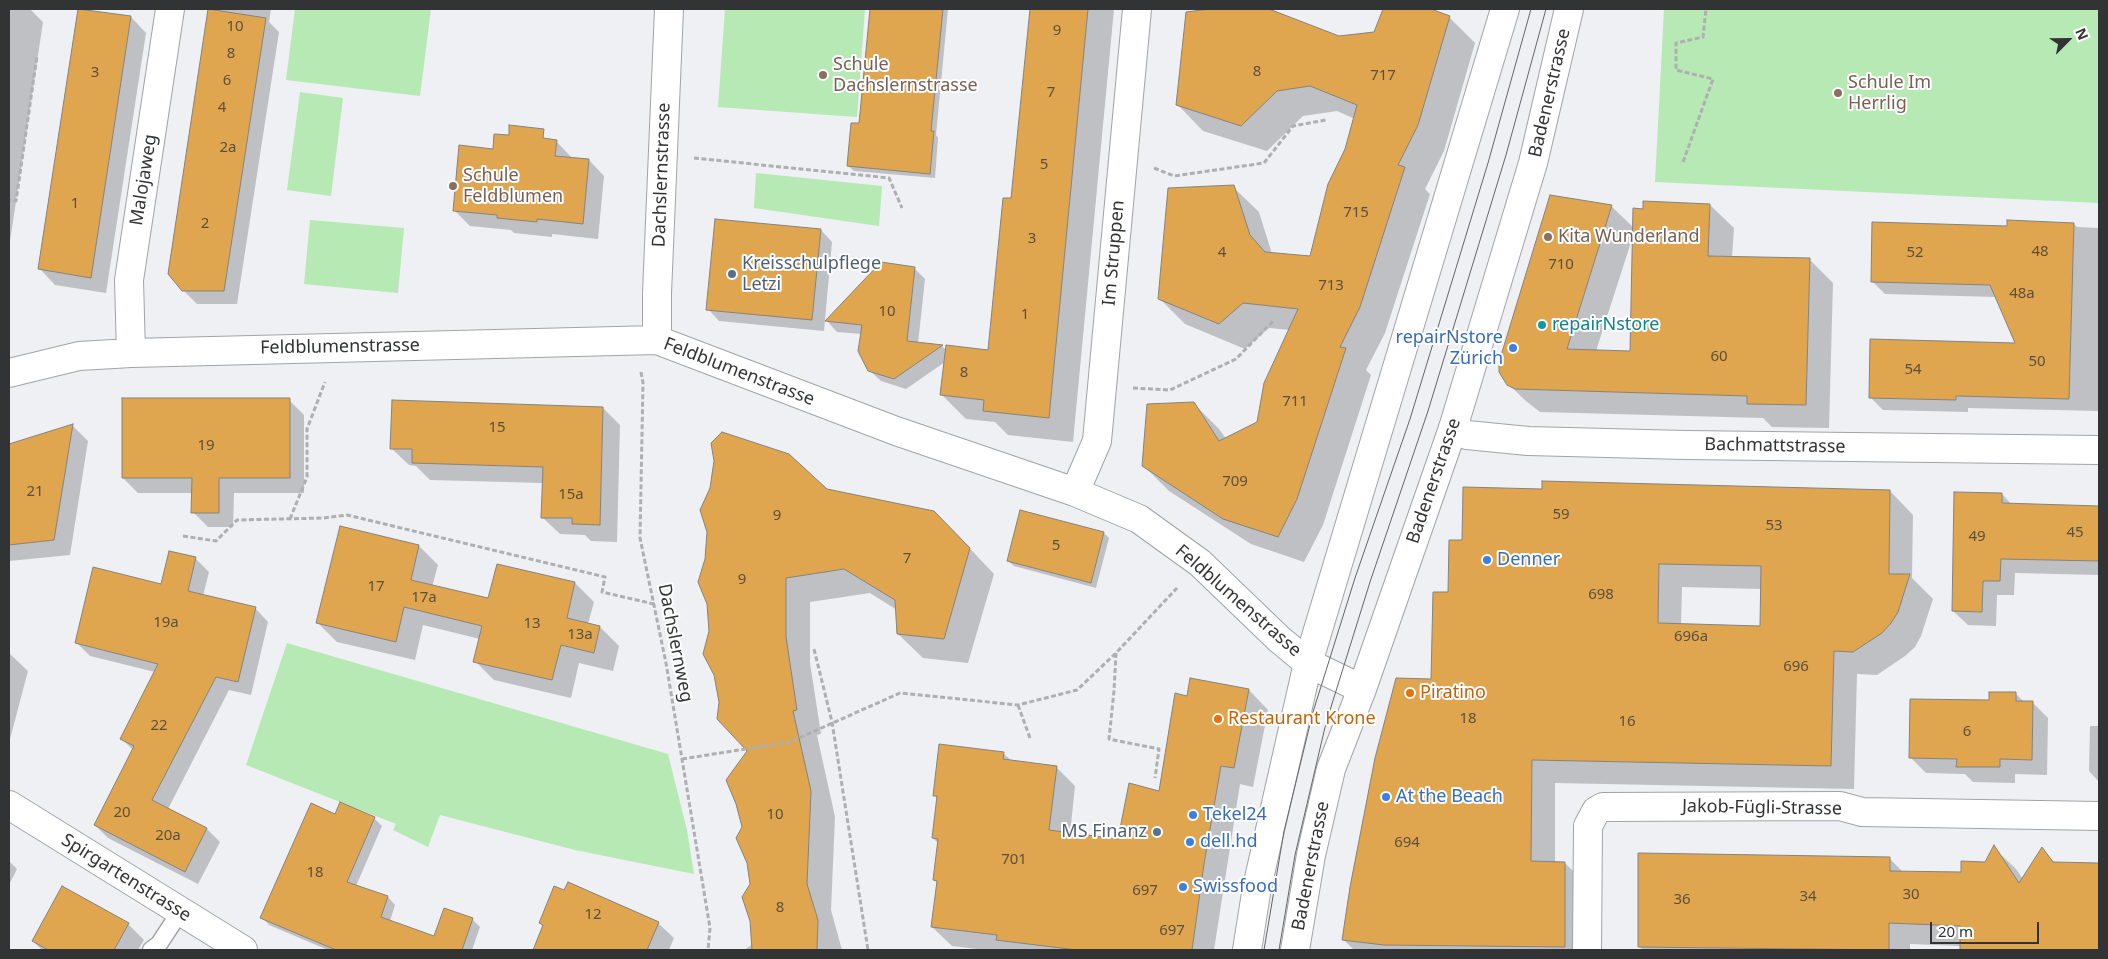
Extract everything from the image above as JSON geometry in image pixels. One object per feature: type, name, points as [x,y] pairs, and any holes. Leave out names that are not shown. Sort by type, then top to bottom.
[{"type":"street","name":"Malojaweg","points":[[131,353],[129,280],[170,9]]},
{"type":"street","name":"Dachslernstrasse","points":[[648,340],[657,293],[669,9]]},
{"type":"street","name":"Im Struppen","points":[[1075,492],[1097,441],[1136,9]]},
{"type":"street","points":[[1247,950],[1257,887],[1308,663],[1505,9]]},
{"type":"street","name":"Badenerstrasse","points":[[1295,950],[1310,855],[1331,769],[1362,689],[1453,428],[1533,163],[1569,9]]},
{"type":"street","name":"Feldblumenstrasse","points":[[9,373],[78,356],[131,353],[648,340],[904,434],[1075,492],[1138,519],[1200,563],[1279,639],[1308,663],[1362,689]]},
{"type":"street","name":"Bachmattstrasse","points":[[1453,428],[1467,435],[1528,441],[2099,450]]},
{"type":"street","name":"Spirgartenstrasse","points":[[9,806],[244,950]]},
{"type":"street","name":"Jakob-Fügli-Strasse","points":[[1587,950],[1588,826],[1596,811],[1603,808],[1840,806],[1862,812],[2099,816]]},
{"type":"lane","points":[[151,950],[159,944],[180,912]]},
{"type":"path","points":[[1683,162],[1713,79],[1676,70],[1676,43],[1703,37],[1706,9]]},
{"type":"path","points":[[9,203],[9,200],[16,201],[37,56]]},
{"type":"path","points":[[1150,167],[1174,176],[1264,163],[1292,126],[1326,120]]},
{"type":"path","points":[[706,159],[889,178],[902,208]]},
{"type":"path","points":[[1130,388],[1170,390],[1236,359],[1273,321]]},
{"type":"path","name":"Dachslernweg","points":[[648,340],[639,362],[643,383],[640,538],[682,759],[710,928],[708,950]]},
{"type":"path","points":[[290,519],[307,477],[307,429],[328,374]]},
{"type":"path","points":[[183,536],[216,540],[237,520],[324,518],[348,515],[605,578],[602,592],[654,604]]},
{"type":"path","points":[[682,759],[790,742],[900,693],[1018,705],[1077,690],[1116,652],[1177,587]]},
{"type":"path","points":[[814,649],[832,722],[868,950]]},
{"type":"path","points":[[1116,652],[1109,739],[1159,749],[1155,778]]},
{"type":"path","points":[[1018,705],[1030,738]]},
{"type":"green space","points":[[295,9],[431,9],[420,96],[286,80]]},
{"type":"green space","points":[[725,9],[865,9],[857,117],[718,107]]},
{"type":"green space","name":"Schule Im Herrlig","points":[[1664,9],[2099,9],[2099,203],[1655,182]]},
{"type":"green space","points":[[300,92],[343,98],[331,196],[287,190]]},
{"type":"green space","points":[[756,173],[882,186],[879,226],[754,208]]},
{"type":"green space","points":[[310,220],[404,228],[398,293],[304,284]]},
{"type":"green space","points":[[287,643],[668,754],[687,830],[694,874],[575,850],[440,815],[428,847],[393,830],[396,824],[246,765]]},
{"type":"building","points":[[78,9],[131,16],[91,278],[38,269]]},
{"type":"building","points":[[208,9],[266,18],[224,291],[182,291],[168,274]]},
{"type":"building","points":[[870,9],[943,9],[931,131],[934,131],[930,174],[847,166],[851,123],[859,123]]},
{"type":"building","points":[[1030,9],[1088,9],[1049,418],[983,411],[984,400],[940,395],[946,345],[988,350],[1003,198],[1011,198]]},
{"type":"building","points":[[1210,9],[1269,9],[1339,36],[1374,32],[1383,9],[1431,9],[1450,16],[1418,125],[1398,165],[1405,167],[1360,307],[1340,347],[1346,348],[1297,499],[1278,537],[1223,519],[1142,466],[1147,404],[1194,402],[1219,441],[1257,422],[1264,383],[1298,309],[1243,303],[1219,324],[1158,299],[1168,188],[1234,185],[1250,235],[1265,252],[1310,256],[1328,184],[1345,149],[1357,105],[1310,86],[1277,91],[1241,126],[1176,105],[1186,12]]},
{"type":"building","points":[[509,125],[544,129],[543,138],[557,140],[555,156],[589,159],[583,224],[537,219],[537,222],[497,218],[497,215],[453,211],[459,145],[493,149],[494,134],[509,135]]},
{"type":"building","points":[[1550,195],[1612,205],[1567,349],[1630,351],[1633,208],[1643,209],[1643,201],[1710,204],[1708,256],[1810,258],[1806,405],[1747,404],[1747,396],[1515,389],[1507,385],[1499,372],[1499,362]]},
{"type":"building","points":[[715,219],[821,229],[812,320],[706,310]]},
{"type":"building","points":[[2007,220],[2074,223],[2069,399],[1956,396],[1956,400],[1869,398],[1870,339],[2015,343],[1990,285],[1871,282],[1872,222],[2007,226]]},
{"type":"building","points":[[881,262],[915,267],[907,341],[943,345],[894,379],[868,371],[858,351],[862,325],[825,321]]},
{"type":"building","points":[[122,398],[290,398],[290,478],[219,478],[219,513],[191,513],[192,478],[122,478]]},
{"type":"building","points":[[392,400],[603,407],[600,525],[572,524],[572,518],[541,518],[543,467],[412,463],[412,449],[390,449]]},
{"type":"building","points":[[73,424],[54,540],[9,545],[9,444]]},
{"type":"building","points":[[722,432],[789,454],[827,489],[934,511],[970,548],[944,639],[897,634],[895,600],[844,569],[786,578],[786,637],[797,710],[793,711],[811,791],[807,884],[818,920],[817,950],[752,950],[750,921],[742,897],[750,884],[747,863],[736,838],[742,827],[736,804],[726,780],[747,751],[717,719],[719,702],[714,675],[703,654],[709,631],[707,604],[698,582],[705,559],[707,532],[700,510],[710,488],[714,461],[711,443]]},
{"type":"building","points":[[1542,481],[1890,490],[1889,574],[1910,574],[1898,612],[1882,633],[1853,652],[1834,651],[1831,766],[1532,760],[1531,861],[1565,862],[1565,947],[1384,945],[1342,940],[1350,887],[1375,758],[1396,678],[1431,679],[1433,592],[1448,592],[1449,540],[1462,540],[1463,487],[1542,489]],"holes":[[[1659,564],[1761,566],[1760,626],[1658,623]]]},
{"type":"building","points":[[1954,492],[2002,493],[2002,503],[2099,506],[2099,561],[2001,559],[2000,581],[1983,581],[1982,612],[1952,611]]},
{"type":"building","points":[[1020,510],[1104,532],[1091,583],[1007,561]]},
{"type":"building","points":[[340,526],[419,545],[411,580],[488,598],[497,564],[575,582],[567,618],[600,626],[594,653],[561,645],[552,680],[473,662],[482,626],[404,607],[396,642],[316,623]]},
{"type":"building","points":[[169,551],[196,557],[188,591],[256,607],[238,682],[216,677],[152,800],[207,828],[185,872],[94,825],[134,746],[120,739],[158,664],[75,643],[93,567],[161,584]]},
{"type":"building","points":[[1190,678],[1249,689],[1234,768],[1221,766],[1204,864],[1192,950],[1077,950],[996,940],[997,935],[931,927],[937,881],[933,880],[938,839],[932,838],[937,796],[933,796],[939,744],[1004,752],[1003,759],[1057,766],[1049,830],[1118,839],[1129,783],[1159,791],[1175,693],[1187,696]]},
{"type":"building","points":[[1989,692],[2016,692],[2016,701],[2033,701],[2032,760],[2000,759],[2000,767],[1956,767],[1957,759],[1909,758],[1910,699],[1989,700]]},
{"type":"building","points":[[340,802],[375,817],[347,882],[388,896],[381,917],[434,936],[444,908],[473,918],[462,950],[336,950],[260,918],[311,803],[335,814]]},
{"type":"building","points":[[1994,845],[2019,883],[2042,847],[2053,862],[2099,863],[2099,950],[1960,950],[1960,926],[1889,923],[1889,950],[1638,947],[1638,853],[1890,857],[1890,871],[1961,872],[1961,861],[1985,862]]},
{"type":"building","points":[[568,882],[659,922],[647,950],[533,950],[543,925],[539,923],[554,886],[564,890]]},
{"type":"building","points":[[62,886],[129,923],[114,950],[48,950],[32,941]]},
{"type":"tram line","points":[[1264,950],[1284,831],[1313,712],[1355,578],[1410,419],[1488,163],[1531,9]]},
{"type":"tram line","points":[[1279,950],[1295,855],[1326,723],[1370,582],[1428,411],[1506,155],[1546,9]]},
{"type":"place","name":"Schule Dachslernstrasse","points":[[823,75]]},
{"type":"place","name":"Schule Im Herrlig","points":[[1838,93]]},
{"type":"place","name":"Schule Feldblumen","points":[[453,186]]},
{"type":"place","name":"Kita Wunderland","points":[[1548,237]]},
{"type":"place","name":"Kreisschulpflege Letzi","points":[[732,274]]},
{"type":"place","name":"repairNstore","points":[[1542,325]]},
{"type":"place","name":"repairNstore Zürich","points":[[1513,348]]},
{"type":"place","name":"Denner","points":[[1487,560]]},
{"type":"place","name":"Piratino","points":[[1410,693]]},
{"type":"place","name":"Restaurant Krone","points":[[1218,719]]},
{"type":"place","name":"At the Beach","points":[[1386,797]]},
{"type":"place","name":"Tekel24","points":[[1193,815]]},
{"type":"place","name":"MS Finanz","points":[[1157,832]]},
{"type":"place","name":"dell.hd","points":[[1190,842]]},
{"type":"place","name":"Swissfood","points":[[1183,887]]}]
